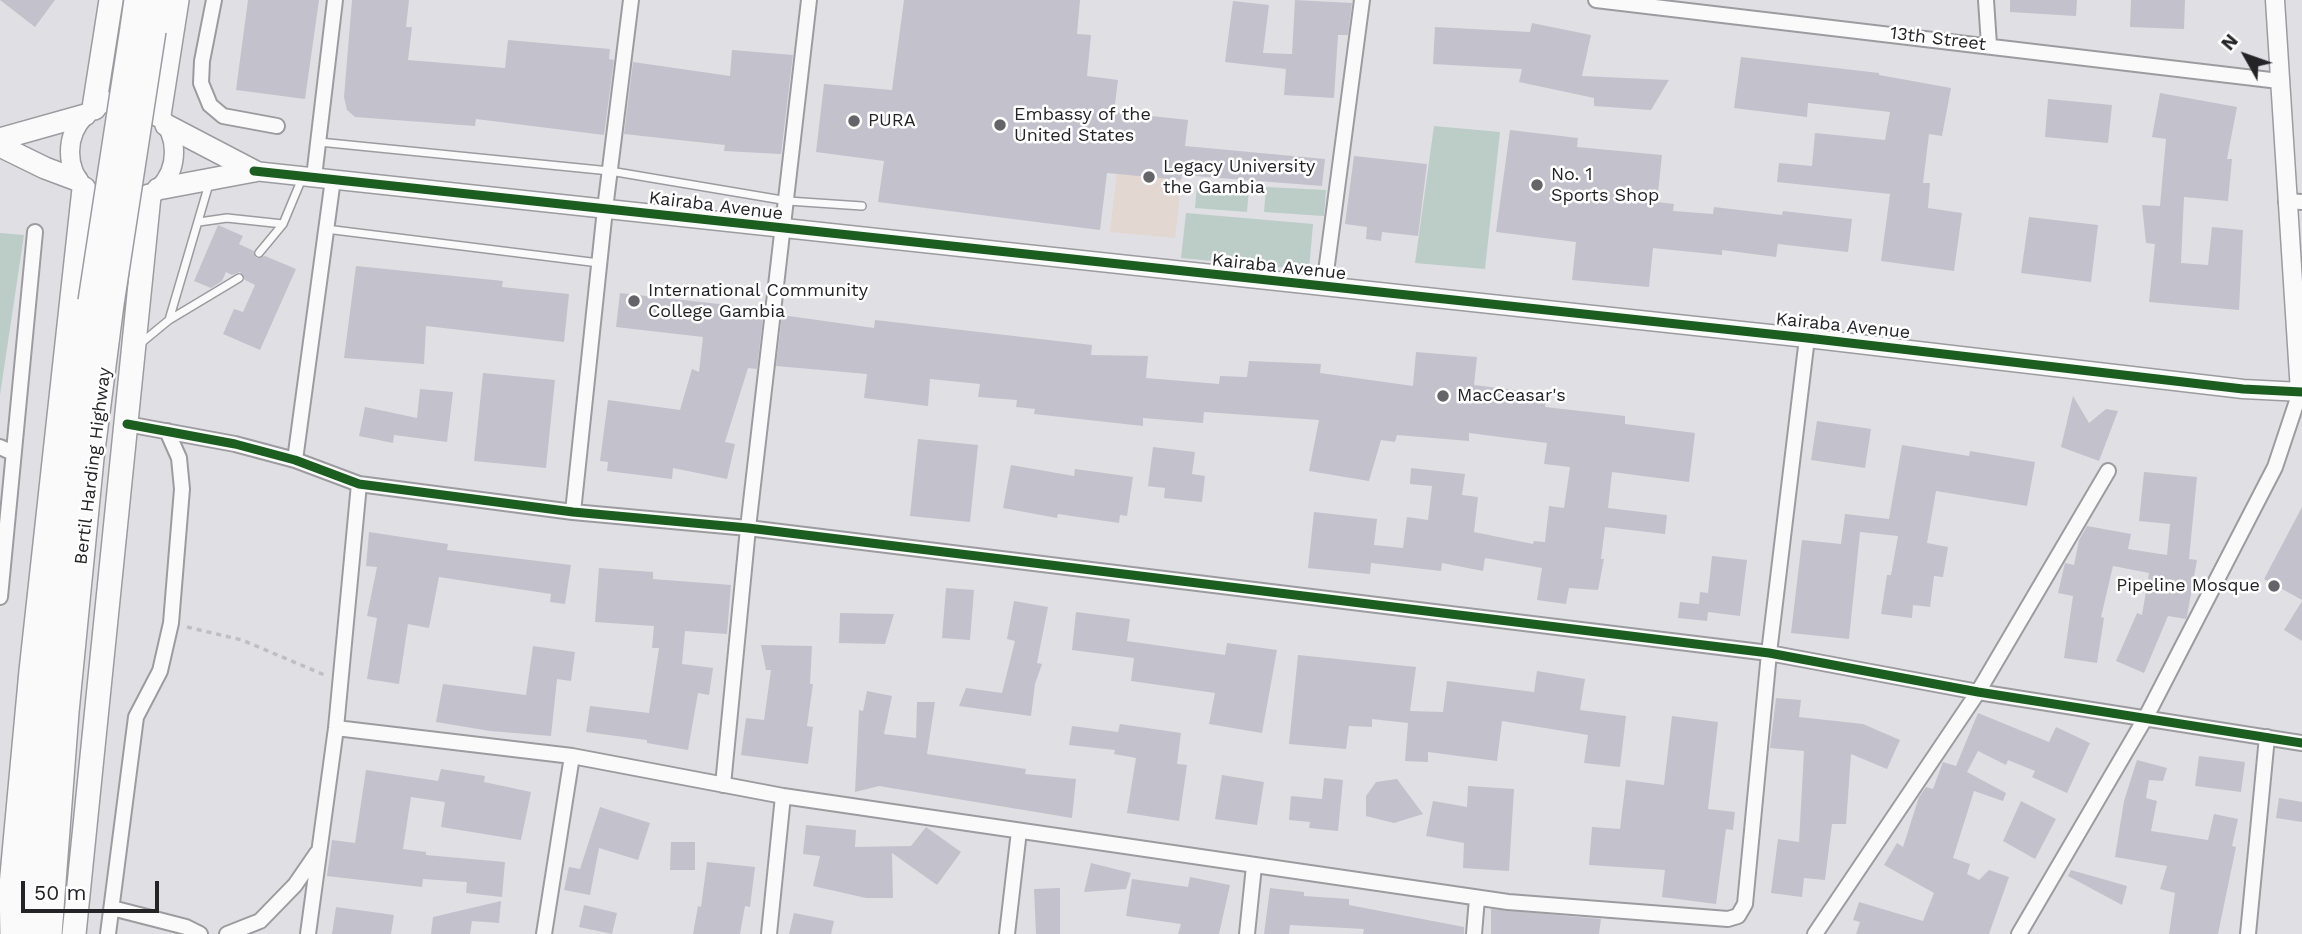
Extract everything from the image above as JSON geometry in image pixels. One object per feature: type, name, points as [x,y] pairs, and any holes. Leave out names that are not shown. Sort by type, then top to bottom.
[{"type":"main road","points":[[0,139],[90,111],[111,0]]},
{"type":"main road","name":"Bertil Harding Highway","points":[[28,934],[45,710],[70,455],[136,0]]},
{"type":"main road","name":"Bertil Harding Highway","points":[[50,934],[67,712],[92,458],[158,0]]},
{"type":"main road","points":[[177,0],[162,120],[254,171]]},
{"type":"main road","points":[[0,146],[81,184],[11,886],[12,934]]},
{"type":"main road","points":[[74,934],[134,346],[154,193],[254,171]]},
{"type":"street","points":[[214,0],[202,61],[201,83],[210,105],[223,116],[277,126]]},
{"type":"street","points":[[309,176],[318,142],[335,0]]},
{"type":"street","points":[[573,512],[605,209],[631,0]]},
{"type":"street","points":[[723,785],[748,528],[785,230],[809,0]]},
{"type":"street","points":[[1324,287],[1362,0]]},
{"type":"street","name":"13th Street","points":[[1596,0],[2279,81]]},
{"type":"street","points":[[1986,0],[1989,45]]},
{"type":"street","points":[[2019,934],[2146,717],[2275,467],[2301,392],[2294,201],[2279,81],[2274,0]]},
{"type":"street","points":[[128,100],[139,103],[162,120],[171,135],[173,158],[171,170],[154,193],[127,204],[115,204],[104,201],[81,184],[72,169],[70,146],[73,135],[90,111],[105,103],[128,100]]},
{"type":"street","name":"Kairaba Avenue","points":[[254,171],[1807,338],[2243,388],[2301,392]]},
{"type":"street","points":[[295,460],[333,179]]},
{"type":"street","points":[[0,597],[7,450],[35,232]]},
{"type":"street","points":[[336,727],[572,756],[783,796],[1477,898],[1728,919],[1738,916],[1745,904],[1769,653],[1807,338]]},
{"type":"street","points":[[127,424],[295,460],[359,484],[573,512],[748,528],[1769,653],[1978,692],[2302,743]]},
{"type":"street","points":[[108,934],[136,718],[160,671],[171,623],[182,489],[179,458],[167,431]]},
{"type":"street","points":[[1815,934],[1978,692],[2108,471]]},
{"type":"street","points":[[308,934],[336,727],[359,484]]},
{"type":"street","points":[[2248,934],[2267,737]]},
{"type":"street","points":[[544,934],[572,756]]},
{"type":"street","points":[[769,934],[783,796]]},
{"type":"street","points":[[1007,934],[1019,831]]},
{"type":"street","points":[[227,934],[260,921],[295,885],[319,850]]},
{"type":"street","points":[[1247,934],[1254,866]]},
{"type":"street","points":[[1475,934],[1477,898]]},
{"type":"street","points":[[112,908],[186,927],[200,934]]},
{"type":"lane","points":[[318,142],[610,171],[788,201],[862,206]]},
{"type":"lane","points":[[258,253],[283,224],[309,176]]},
{"type":"lane","points":[[169,320],[211,180]]},
{"type":"lane","points":[[199,222],[227,218],[283,224]]},
{"type":"lane","points":[[326,229],[599,263]]},
{"type":"lane","points":[[134,346],[169,320],[239,278]]},
{"type":"path","points":[[171,623],[242,640],[314,671]]},
{"type":"shaded area","name":"Legacy University the Gambia","points":[[1124,113],[1188,120],[1175,238],[1110,232]]},
{"type":"shaded area","points":[[1434,126],[1500,132],[1485,269],[1415,263]]},
{"type":"shaded area","points":[[1197,183],[1249,187],[1247,212],[1195,208]]},
{"type":"shaded area","points":[[1266,187],[1326,190],[1324,216],[1264,212]]},
{"type":"shaded area","points":[[1186,213],[1313,224],[1309,270],[1181,258]]},
{"type":"shaded area","points":[[0,233],[24,235],[0,395]]},
{"type":"building","points":[[0,0],[55,0],[35,27]]},
{"type":"building","points":[[248,0],[319,0],[305,99],[236,90]]},
{"type":"building","points":[[352,0],[409,0],[406,27],[412,27],[408,60],[505,68],[508,40],[610,49],[609,59],[614,60],[604,135],[476,119],[475,126],[355,117],[347,110],[344,97]]},
{"type":"building","name":"Embassy of the United States","points":[[904,0],[1080,0],[1077,34],[1091,35],[1087,76],[1118,80],[1114,112],[1188,120],[1185,146],[1325,159],[1322,186],[1182,175],[1181,180],[1107,173],[1100,230],[878,202],[884,161],[816,152],[824,84],[892,90]]},
{"type":"building","points":[[1295,0],[1352,3],[1348,35],[1338,35],[1334,98],[1284,95],[1286,69],[1225,62],[1233,1],[1269,5],[1263,53],[1292,54]]},
{"type":"building","points":[[2010,0],[2077,0],[2076,16],[2010,12]]},
{"type":"building","points":[[2131,0],[2185,0],[2184,29],[2130,27]]},
{"type":"building","points":[[1532,23],[1591,35],[1582,76],[1669,80],[1651,110],[1594,106],[1594,98],[1519,82],[1522,69],[1433,64],[1435,27],[1530,32]]},
{"type":"building","points":[[732,50],[793,55],[781,154],[724,151],[725,145],[624,134],[633,62],[730,76]]},
{"type":"building","points":[[1741,57],[1879,73],[1951,88],[1942,136],[1929,134],[1923,183],[1930,183],[1928,208],[1962,213],[1954,271],[1881,261],[1890,194],[1777,182],[1779,163],[1812,166],[1815,133],[1885,140],[1890,112],[1808,103],[1807,117],[1734,108]]},
{"type":"building","points":[[2160,93],[2237,107],[2227,159],[2232,159],[2228,201],[2184,197],[2181,263],[2208,265],[2212,227],[2243,230],[2239,310],[2149,302],[2155,244],[2146,243],[2142,205],[2160,206],[2166,139],[2152,137]]},
{"type":"building","points":[[2048,99],[2112,105],[2108,143],[2045,137]]},
{"type":"building","points":[[1510,130],[1578,138],[1577,147],[1662,155],[1657,202],[1674,204],[1673,211],[1713,214],[1714,207],[1852,219],[1848,252],[1778,244],[1776,257],[1722,250],[1722,255],[1653,248],[1649,287],[1572,280],[1576,242],[1496,232]]},
{"type":"building","points":[[1354,156],[1427,164],[1418,236],[1382,232],[1381,241],[1366,239],[1367,227],[1345,224]]},
{"type":"building","points":[[2029,217],[2098,225],[2091,282],[2021,273]]},
{"type":"building","points":[[218,225],[243,236],[239,244],[254,251],[256,258],[265,256],[296,269],[260,350],[223,334],[234,309],[243,312],[255,285],[245,280],[240,272],[232,275],[226,272],[222,281],[211,288],[194,281]]},
{"type":"building","points":[[356,266],[503,281],[502,287],[569,294],[564,342],[426,326],[424,364],[344,358]]},
{"type":"building","points":[[620,293],[764,309],[757,369],[748,368],[725,442],[735,444],[727,479],[673,468],[672,479],[607,471],[608,462],[600,461],[608,400],[680,410],[692,369],[699,372],[703,337],[616,327]]},
{"type":"building","points":[[782,315],[874,328],[875,320],[1092,345],[1091,355],[1148,356],[1146,378],[1219,384],[1220,376],[1247,377],[1249,361],[1321,364],[1320,373],[1413,386],[1416,352],[1477,357],[1474,385],[1547,394],[1545,407],[1625,416],[1625,424],[1695,433],[1689,482],[1612,472],[1608,508],[1667,515],[1665,534],[1605,527],[1601,559],[1604,559],[1598,590],[1569,588],[1566,604],[1537,600],[1542,568],[1485,558],[1483,571],[1442,563],[1441,571],[1371,563],[1370,574],[1308,568],[1314,512],[1377,519],[1374,545],[1403,548],[1407,517],[1428,520],[1432,486],[1410,484],[1411,468],[1465,474],[1462,495],[1478,497],[1474,532],[1533,544],[1534,541],[1545,542],[1549,506],[1564,508],[1570,467],[1544,464],[1547,443],[1469,433],[1469,441],[1397,435],[1395,442],[1381,440],[1369,481],[1309,471],[1319,420],[1204,412],[1203,423],[1143,418],[1143,426],[1034,414],[1035,409],[1016,407],[1017,400],[978,397],[980,384],[930,379],[928,406],[864,398],[867,374],[776,366]]},
{"type":"building","points":[[483,373],[555,380],[546,468],[474,461]]},
{"type":"building","points":[[420,389],[453,392],[447,442],[394,435],[393,443],[359,436],[365,407],[417,418]]},
{"type":"building","points":[[2073,396],[2089,423],[2106,409],[2118,411],[2099,461],[2061,447]]},
{"type":"building","points":[[1817,421],[1871,429],[1865,468],[1811,460]]},
{"type":"building","points":[[918,439],[978,445],[970,522],[910,516]]},
{"type":"building","points":[[1902,445],[1969,456],[1970,451],[2035,462],[2027,506],[1936,491],[1927,543],[1948,547],[1943,577],[1934,576],[1930,607],[1913,605],[1912,618],[1881,614],[1887,575],[1891,575],[1898,536],[1860,532],[1849,639],[1791,633],[1802,540],[1841,544],[1845,514],[1889,519]]},
{"type":"building","points":[[1153,447],[1195,452],[1192,474],[1205,476],[1202,502],[1164,498],[1165,488],[1148,486]]},
{"type":"building","points":[[1011,465],[1074,476],[1075,469],[1133,477],[1127,516],[1120,515],[1119,523],[1058,514],[1057,518],[1003,508]]},
{"type":"building","points":[[2144,472],[2197,477],[2189,559],[2197,560],[2186,619],[2168,616],[2144,673],[2116,661],[2137,613],[2142,615],[2149,573],[2113,566],[2101,617],[2104,618],[2097,663],[2064,658],[2073,596],[2058,593],[2065,563],[2074,565],[2079,540],[2087,526],[2131,534],[2128,549],[2167,555],[2170,524],[2139,521]]},
{"type":"building","points":[[2302,507],[2302,600],[2264,579]]},
{"type":"building","points":[[369,532],[448,544],[447,550],[571,565],[565,604],[550,602],[551,594],[439,577],[429,628],[408,624],[399,684],[367,679],[377,618],[367,616],[377,567],[366,566]]},
{"type":"building","points":[[1712,556],[1747,560],[1740,616],[1708,612],[1707,621],[1678,618],[1680,602],[1699,604],[1700,592],[1708,593]]},
{"type":"building","points":[[599,568],[653,572],[653,579],[731,585],[727,634],[685,631],[682,664],[713,668],[709,695],[698,693],[688,750],[647,743],[647,740],[586,732],[590,706],[649,713],[659,648],[652,648],[654,626],[595,622]]},
{"type":"building","points":[[946,588],[974,590],[970,640],[942,638]]},
{"type":"building","points":[[1014,601],[1048,607],[1037,663],[1042,664],[1035,684],[1031,716],[959,706],[966,688],[1002,693],[1015,641],[1007,639]]},
{"type":"building","points":[[2302,601],[2302,641],[2284,630]]},
{"type":"building","points":[[1076,612],[1130,619],[1127,641],[1225,655],[1227,643],[1277,650],[1262,733],[1209,724],[1215,693],[1131,681],[1134,658],[1072,650]]},
{"type":"building","points":[[840,613],[894,614],[885,644],[839,643]]},
{"type":"building","points":[[761,645],[812,646],[810,684],[813,684],[807,726],[813,727],[808,764],[741,755],[746,718],[764,720],[771,670],[766,670]]},
{"type":"building","points":[[533,646],[575,652],[571,681],[557,679],[551,736],[490,731],[436,722],[443,684],[526,695]]},
{"type":"building","points":[[1298,655],[1416,667],[1410,711],[1443,712],[1447,681],[1534,692],[1537,671],[1585,679],[1580,710],[1626,716],[1620,767],[1584,763],[1588,735],[1502,721],[1497,761],[1428,752],[1428,762],[1405,761],[1408,723],[1372,719],[1372,727],[1349,726],[1346,749],[1289,744]]},
{"type":"building","points":[[867,691],[892,696],[884,734],[916,738],[917,702],[935,702],[927,754],[1026,769],[1025,774],[1076,779],[1072,818],[879,786],[855,792],[859,710],[863,711]]},
{"type":"building","points":[[1776,698],[1801,700],[1799,717],[1863,724],[1900,740],[1887,769],[1851,754],[1846,824],[1832,824],[1825,880],[1804,878],[1802,897],[1771,893],[1778,839],[1799,842],[1804,751],[1770,748]]},
{"type":"building","points":[[1978,713],[2049,742],[2056,727],[2090,743],[2067,793],[2032,777],[2035,771],[2008,760],[2006,765],[1978,751],[1967,772],[2006,793],[2003,801],[1974,791],[1953,858],[1970,864],[1967,874],[1979,880],[1989,870],[2009,877],[1989,934],[1856,934],[1860,922],[1853,920],[1859,902],[1923,921],[1934,893],[1884,865],[1897,843],[1903,847],[1919,797],[1926,787],[1933,789],[1943,762],[1956,766]]},
{"type":"building","points":[[1672,716],[1718,722],[1708,809],[1735,812],[1733,830],[1726,829],[1716,904],[1662,897],[1665,870],[1589,865],[1592,827],[1620,829],[1626,780],[1664,785]]},
{"type":"building","points":[[1120,724],[1181,733],[1177,764],[1187,765],[1179,821],[1127,813],[1136,758],[1114,754],[1115,750],[1069,745],[1072,726],[1118,732]]},
{"type":"building","points":[[2199,756],[2245,762],[2241,792],[2195,786]]},
{"type":"building","points":[[2137,760],[2167,768],[2163,781],[2149,780],[2146,798],[2157,801],[2151,831],[2208,840],[2214,814],[2238,819],[2232,846],[2236,847],[2218,934],[2169,934],[2175,893],[2160,889],[2167,866],[2115,857],[2124,801]]},
{"type":"building","points":[[441,769],[485,776],[484,782],[531,792],[521,840],[441,827],[445,802],[411,797],[403,849],[426,852],[426,855],[505,862],[502,897],[466,893],[467,882],[423,879],[422,887],[327,876],[332,840],[355,843],[366,770],[438,781]]},
{"type":"building","points":[[1222,775],[1264,782],[1257,825],[1215,819]]},
{"type":"building","points":[[1324,778],[1343,780],[1338,831],[1309,828],[1310,822],[1289,820],[1291,796],[1322,799]]},
{"type":"building","points":[[1397,779],[1423,814],[1394,823],[1366,816],[1366,796],[1376,782]]},
{"type":"building","points":[[1468,786],[1514,789],[1509,871],[1463,868],[1464,843],[1426,836],[1433,801],[1467,807]]},
{"type":"building","points":[[2279,798],[2302,802],[2302,822],[2276,818]]},
{"type":"building","points":[[2021,801],[2056,819],[2035,859],[2003,841]]},
{"type":"building","points":[[600,807],[650,823],[638,860],[599,848],[590,895],[564,890],[569,867],[580,869]]},
{"type":"building","points":[[806,825],[856,830],[855,847],[911,846],[926,827],[961,852],[937,885],[892,853],[893,898],[866,898],[813,886],[820,856],[803,854]]},
{"type":"building","points":[[671,842],[695,842],[695,870],[670,870]]},
{"type":"building","points":[[707,862],[755,867],[750,907],[745,906],[740,934],[693,934],[698,906],[701,907]]},
{"type":"building","points":[[1091,863],[1131,873],[1126,889],[1084,892]]},
{"type":"building","points":[[2071,870],[2127,886],[2122,905],[2068,876]]},
{"type":"building","points":[[1190,877],[1230,885],[1219,934],[1178,934],[1181,924],[1126,916],[1132,879],[1188,887]]},
{"type":"building","points":[[1060,888],[1060,934],[1036,934],[1034,889]]},
{"type":"building","points":[[1270,888],[1304,892],[1304,896],[1349,899],[1349,905],[1464,927],[1464,934],[1363,934],[1364,929],[1290,925],[1289,934],[1264,934]]},
{"type":"building","points":[[501,901],[499,923],[472,921],[470,934],[431,934],[433,917]]},
{"type":"building","points":[[584,905],[617,913],[612,934],[579,927]]},
{"type":"building","points":[[336,907],[394,915],[391,934],[332,934]]},
{"type":"building","points":[[1491,909],[1601,919],[1599,934],[1491,934]]},
{"type":"building","points":[[794,913],[834,921],[831,934],[789,934]]},
{"type":"cycle path","points":[[254,171],[1807,338],[2243,389],[2302,392]]},
{"type":"cycle path","points":[[127,424],[235,444],[295,460],[359,484],[573,512],[748,528],[1769,653],[1978,692],[2302,743]]},
{"type":"place","name":"PURA","points":[[854,121]]},
{"type":"place","name":"Embassy of the United States","points":[[1000,125]]},
{"type":"place","name":"Legacy University the Gambia","points":[[1149,177]]},
{"type":"place","name":"No. 1 Sports Shop","points":[[1537,185]]},
{"type":"place","name":"International Community College Gambia","points":[[634,301]]},
{"type":"place","name":"MacCeasar's","points":[[1443,396]]},
{"type":"place","name":"Pipeline Mosque","points":[[2274,586]]}]
